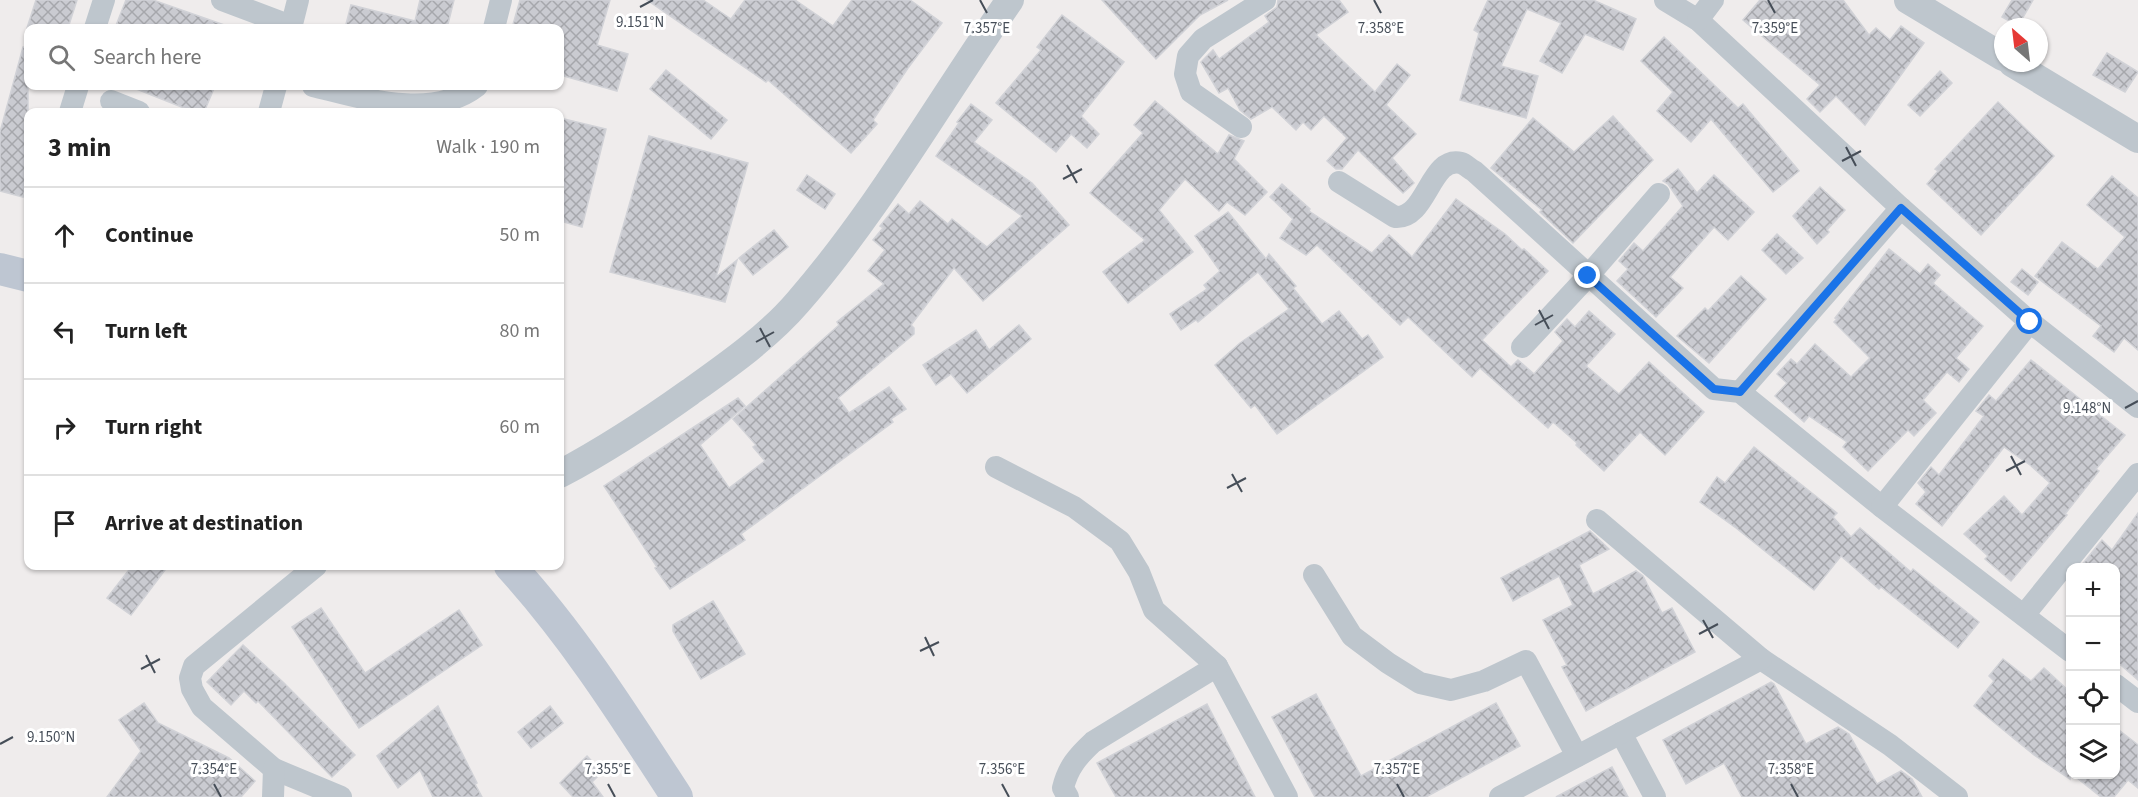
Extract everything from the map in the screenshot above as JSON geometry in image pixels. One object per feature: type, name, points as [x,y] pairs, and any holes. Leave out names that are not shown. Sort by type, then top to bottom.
[{"type":"main road","points":[[0,269],[24,275]]},
{"type":"main road","points":[[514,570],[601,681],[677,797]]},
{"type":"street","points":[[96,24],[104,0]]},
{"type":"street","points":[[222,0],[283,24]]},
{"type":"street","points":[[292,24],[298,0]]},
{"type":"street","points":[[495,24],[501,0]]},
{"type":"street","points":[[564,472],[608,448],[724,368],[764,336],[797,303],[867,212],[1010,0]]},
{"type":"street","points":[[1241,127],[1191,92],[1185,74],[1188,56],[1203,39],[1265,0]]},
{"type":"street","points":[[1665,0],[1698,20],[1901,208],[2030,322],[2138,407]]},
{"type":"street","points":[[1698,20],[1713,0]]},
{"type":"street","points":[[1908,0],[1994,52]]},
{"type":"street","points":[[2027,72],[2138,139]]},
{"type":"street","points":[[71,108],[77,90]]},
{"type":"street","points":[[270,108],[275,90]]},
{"type":"street","points":[[329,90],[377,102],[422,105],[465,95],[472,90]]},
{"type":"street","points":[[111,101],[128,108]]},
{"type":"street","points":[[1340,182],[1395,217],[1403,218],[1411,214],[1440,170],[1450,163],[1462,163],[1714,389],[1740,392],[1882,507],[2066,648]]},
{"type":"street","points":[[1522,347],[1588,276],[1659,194]]},
{"type":"street","points":[[1740,392],[1901,208]]},
{"type":"street","points":[[1882,507],[2030,322]]},
{"type":"street","points":[[996,467],[1074,507],[1120,541],[1139,572],[1154,610],[1216,666],[1287,797]]},
{"type":"street","points":[[2024,615],[2138,474]]},
{"type":"street","points":[[1597,520],[1761,659],[1890,745],[1957,797]]},
{"type":"street","points":[[311,570],[195,666],[190,678],[192,689],[201,707],[274,769],[341,797]]},
{"type":"street","points":[[1314,575],[1352,636],[1388,663],[1420,682],[1451,690],[1484,681],[1526,661],[1577,756]]},
{"type":"street","points":[[1500,797],[1761,659]]},
{"type":"street","points":[[1068,797],[1063,788],[1066,775],[1077,756],[1094,742],[1216,666]]},
{"type":"street","points":[[2120,689],[2138,702]]},
{"type":"street","points":[[1621,733],[1655,797]]},
{"type":"street","points":[[273,797],[274,769]]},
{"type":"building","points":[[36,0],[77,0],[69,24],[28,24]]},
{"type":"building","points":[[126,0],[153,0],[221,24],[117,24]]},
{"type":"building","points":[[420,0],[454,0],[448,24],[346,24],[351,5],[415,21]]},
{"type":"building","points":[[520,0],[610,0],[597,45],[628,54],[617,91],[564,76],[564,24],[513,24]]},
{"type":"building","points":[[647,0],[703,0],[731,19],[745,0],[795,0],[833,26],[852,0],[910,0],[942,23],[873,120],[877,124],[851,153],[768,80],[766,82]]},
{"type":"building","points":[[1102,0],[1228,0],[1200,15],[1156,59]]},
{"type":"building","points":[[1278,0],[1339,0],[1348,12],[1316,35],[1375,92],[1397,64],[1410,75],[1386,105],[1416,134],[1392,158],[1414,183],[1403,193],[1358,150],[1342,169],[1336,169],[1327,161],[1347,138],[1324,116],[1311,130],[1303,122],[1296,130],[1272,107],[1251,119],[1240,110],[1228,88],[1219,93],[1201,62],[1213,50],[1219,59],[1269,22],[1265,16],[1277,7]]},
{"type":"building","points":[[1488,0],[1593,0],[1636,19],[1623,50],[1585,34],[1562,73],[1540,61],[1561,23],[1527,9],[1501,66],[1538,76],[1526,118],[1460,100],[1479,33],[1474,30]]},
{"type":"building","points":[[1760,0],[1843,0],[1869,35],[1876,28],[1890,40],[1901,26],[1924,43],[1865,125],[1836,96],[1820,112],[1807,99],[1820,85],[1743,20]]},
{"type":"building","points":[[2012,0],[2033,0],[2023,18],[2002,17]]},
{"type":"building","points":[[1062,15],[1124,62],[1081,116],[1099,134],[1087,148],[1071,134],[1056,152],[996,103],[1041,50],[1037,47]]},
{"type":"building","points":[[1664,37],[1738,108],[1743,104],[1799,171],[1773,192],[1711,119],[1691,142],[1657,111],[1673,92],[1641,61]]},
{"type":"building","points":[[24,47],[24,90],[28,90],[28,108],[24,108],[23,197],[0,191],[0,132]]},
{"type":"building","points":[[2107,53],[2138,72],[2125,92],[2093,75]]},
{"type":"building","points":[[666,70],[727,120],[711,139],[650,89]]},
{"type":"building","points":[[1940,71],[1952,83],[1920,116],[1908,105]]},
{"type":"building","points":[[139,90],[213,90],[206,108],[184,108]]},
{"type":"building","points":[[1155,101],[1218,154],[1229,135],[1244,141],[1234,159],[1267,192],[1245,215],[1227,202],[1219,211],[1185,179],[1159,210],[1193,252],[1128,303],[1103,272],[1145,240],[1090,193],[1143,133],[1134,125]]},
{"type":"building","points":[[1998,102],[2054,156],[1981,235],[1927,184],[1938,171],[1935,169]]},
{"type":"building","points":[[971,104],[992,120],[974,142],[1032,183],[1069,225],[983,301],[954,268],[911,325],[914,328],[914,334],[838,398],[849,413],[889,387],[906,409],[891,419],[893,422],[741,534],[745,540],[670,589],[604,486],[738,398],[745,406],[700,445],[729,488],[765,461],[753,447],[756,445],[733,419],[839,325],[837,322],[884,284],[868,271],[885,250],[873,240],[883,228],[880,226],[898,204],[909,214],[920,201],[948,224],[952,219],[987,247],[1022,216],[936,156]]},
{"type":"building","points":[[1613,116],[1653,160],[1573,243],[1540,212],[1542,210],[1491,168],[1533,118],[1574,152]]},
{"type":"building","points":[[564,119],[606,129],[582,227],[564,222]]},
{"type":"building","points":[[649,136],[748,163],[716,277],[737,260],[725,302],[610,272]]},
{"type":"building","points":[[1678,169],[1697,193],[1714,175],[1754,212],[1728,240],[1714,227],[1670,277],[1683,288],[1656,317],[1617,281],[1628,269],[1619,261],[1634,243],[1643,251],[1683,206],[1668,184],[1663,181]]},
{"type":"building","points":[[807,175],[835,194],[825,209],[797,190]]},
{"type":"building","points":[[2112,176],[2138,198],[2138,350],[2124,338],[2114,352],[2093,336],[2101,326],[2035,276],[2062,242],[2098,269],[2125,237],[2087,205]]},
{"type":"building","points":[[1282,184],[1310,209],[1309,211],[1372,253],[1389,235],[1412,257],[1456,199],[1505,234],[1548,271],[1482,340],[1511,367],[1518,360],[1534,374],[1563,341],[1555,332],[1567,319],[1575,327],[1589,311],[1615,334],[1586,366],[1619,394],[1649,362],[1704,412],[1665,455],[1640,432],[1604,471],[1553,422],[1548,428],[1480,368],[1472,377],[1408,317],[1400,325],[1317,245],[1306,255],[1280,238],[1293,219],[1270,197]]},
{"type":"building","points":[[1820,187],[1845,210],[1817,244],[1793,216]]},
{"type":"building","points":[[1228,212],[1266,259],[1269,254],[1296,286],[1293,288],[1322,324],[1339,311],[1362,339],[1368,335],[1383,357],[1277,434],[1255,405],[1251,408],[1215,365],[1240,343],[1289,309],[1258,272],[1198,322],[1196,320],[1181,330],[1170,314],[1207,289],[1204,285],[1220,271],[1195,236]]},
{"type":"building","points":[[774,230],[788,247],[753,275],[739,258]]},
{"type":"building","points":[[1777,234],[1803,258],[1786,274],[1762,250]]},
{"type":"building","points":[[1889,249],[1920,274],[1928,264],[1940,275],[1933,283],[1983,326],[1956,358],[1969,369],[1959,382],[1947,372],[1923,400],[1936,413],[1914,436],[1908,430],[1868,471],[1843,447],[1847,442],[1809,416],[1804,422],[1775,396],[1787,383],[1777,374],[1791,359],[1797,364],[1815,344],[1851,377],[1870,358],[1834,322]]},
{"type":"building","points":[[2022,269],[2038,282],[2028,295],[2011,282]]},
{"type":"building","points":[[1741,276],[1766,299],[1709,363],[1677,336],[1705,308],[1708,311]]},
{"type":"building","points":[[1019,325],[1031,339],[967,393],[951,374],[936,385],[923,365],[976,330],[989,350]]},
{"type":"building","points":[[2031,360],[2125,435],[2096,469],[2099,471],[2065,514],[2067,515],[2011,581],[1985,559],[1988,556],[1964,534],[2004,496],[2022,515],[2050,483],[2030,465],[2004,447],[1942,526],[1916,504],[1926,492],[1918,483],[1931,467],[1939,475],[1984,416],[1976,411],[1989,395],[1996,401]]},
{"type":"building","points":[[1754,447],[1837,513],[1833,517],[1851,537],[1860,528],[1911,572],[1913,569],[1979,622],[1958,648],[1881,587],[1879,589],[1841,556],[1814,590],[1700,502],[1717,477],[1725,483]]},
{"type":"building","points":[[2138,513],[2138,680],[2120,664],[2120,563],[2083,563],[2102,540],[2112,550]]},
{"type":"building","points":[[1590,531],[1609,549],[1579,565],[1593,594],[1636,571],[1643,576],[1662,613],[1672,608],[1695,652],[1586,711],[1562,667],[1567,665],[1543,620],[1573,605],[1559,576],[1513,601],[1501,578]]},
{"type":"building","points":[[129,570],[165,570],[131,615],[107,598]]},
{"type":"building","points":[[713,601],[745,654],[701,679],[673,631],[673,625]]},
{"type":"building","points":[[321,608],[365,673],[459,610],[482,645],[359,728],[292,627]]},
{"type":"building","points":[[243,645],[355,755],[332,777],[258,701],[256,703],[244,691],[231,705],[207,682]]},
{"type":"building","points":[[2003,659],[2031,681],[2044,668],[2066,688],[2066,776],[2034,755],[1974,706],[1994,681],[1989,676]]},
{"type":"building","points":[[1771,682],[1806,744],[1838,727],[1849,734],[1877,784],[1901,771],[1912,779],[1922,797],[1742,797],[1724,763],[1686,784],[1663,740]]},
{"type":"building","points":[[1316,694],[1361,776],[1496,703],[1520,746],[1426,797],[1315,797],[1272,717]]},
{"type":"building","points":[[144,703],[158,723],[229,758],[255,781],[241,797],[107,797],[141,751],[119,720]]},
{"type":"building","points":[[1207,704],[1255,797],[1116,797],[1097,763]]},
{"type":"building","points":[[438,706],[482,797],[433,797],[420,770],[398,788],[377,756]]},
{"type":"building","points":[[550,706],[563,723],[531,748],[518,732]]},
{"type":"building","points":[[2120,731],[2138,745],[2138,788],[2128,780],[2114,797],[2101,797],[2078,779],[2120,779]]},
{"type":"building","points":[[587,756],[602,772],[592,782],[603,797],[573,797],[560,783]]},
{"type":"building","points":[[1612,767],[1628,797],[1556,797]]},
{"type":"route","points":[[1588,276],[1719,391],[1740,392],[1901,208],[2030,322]]}]
